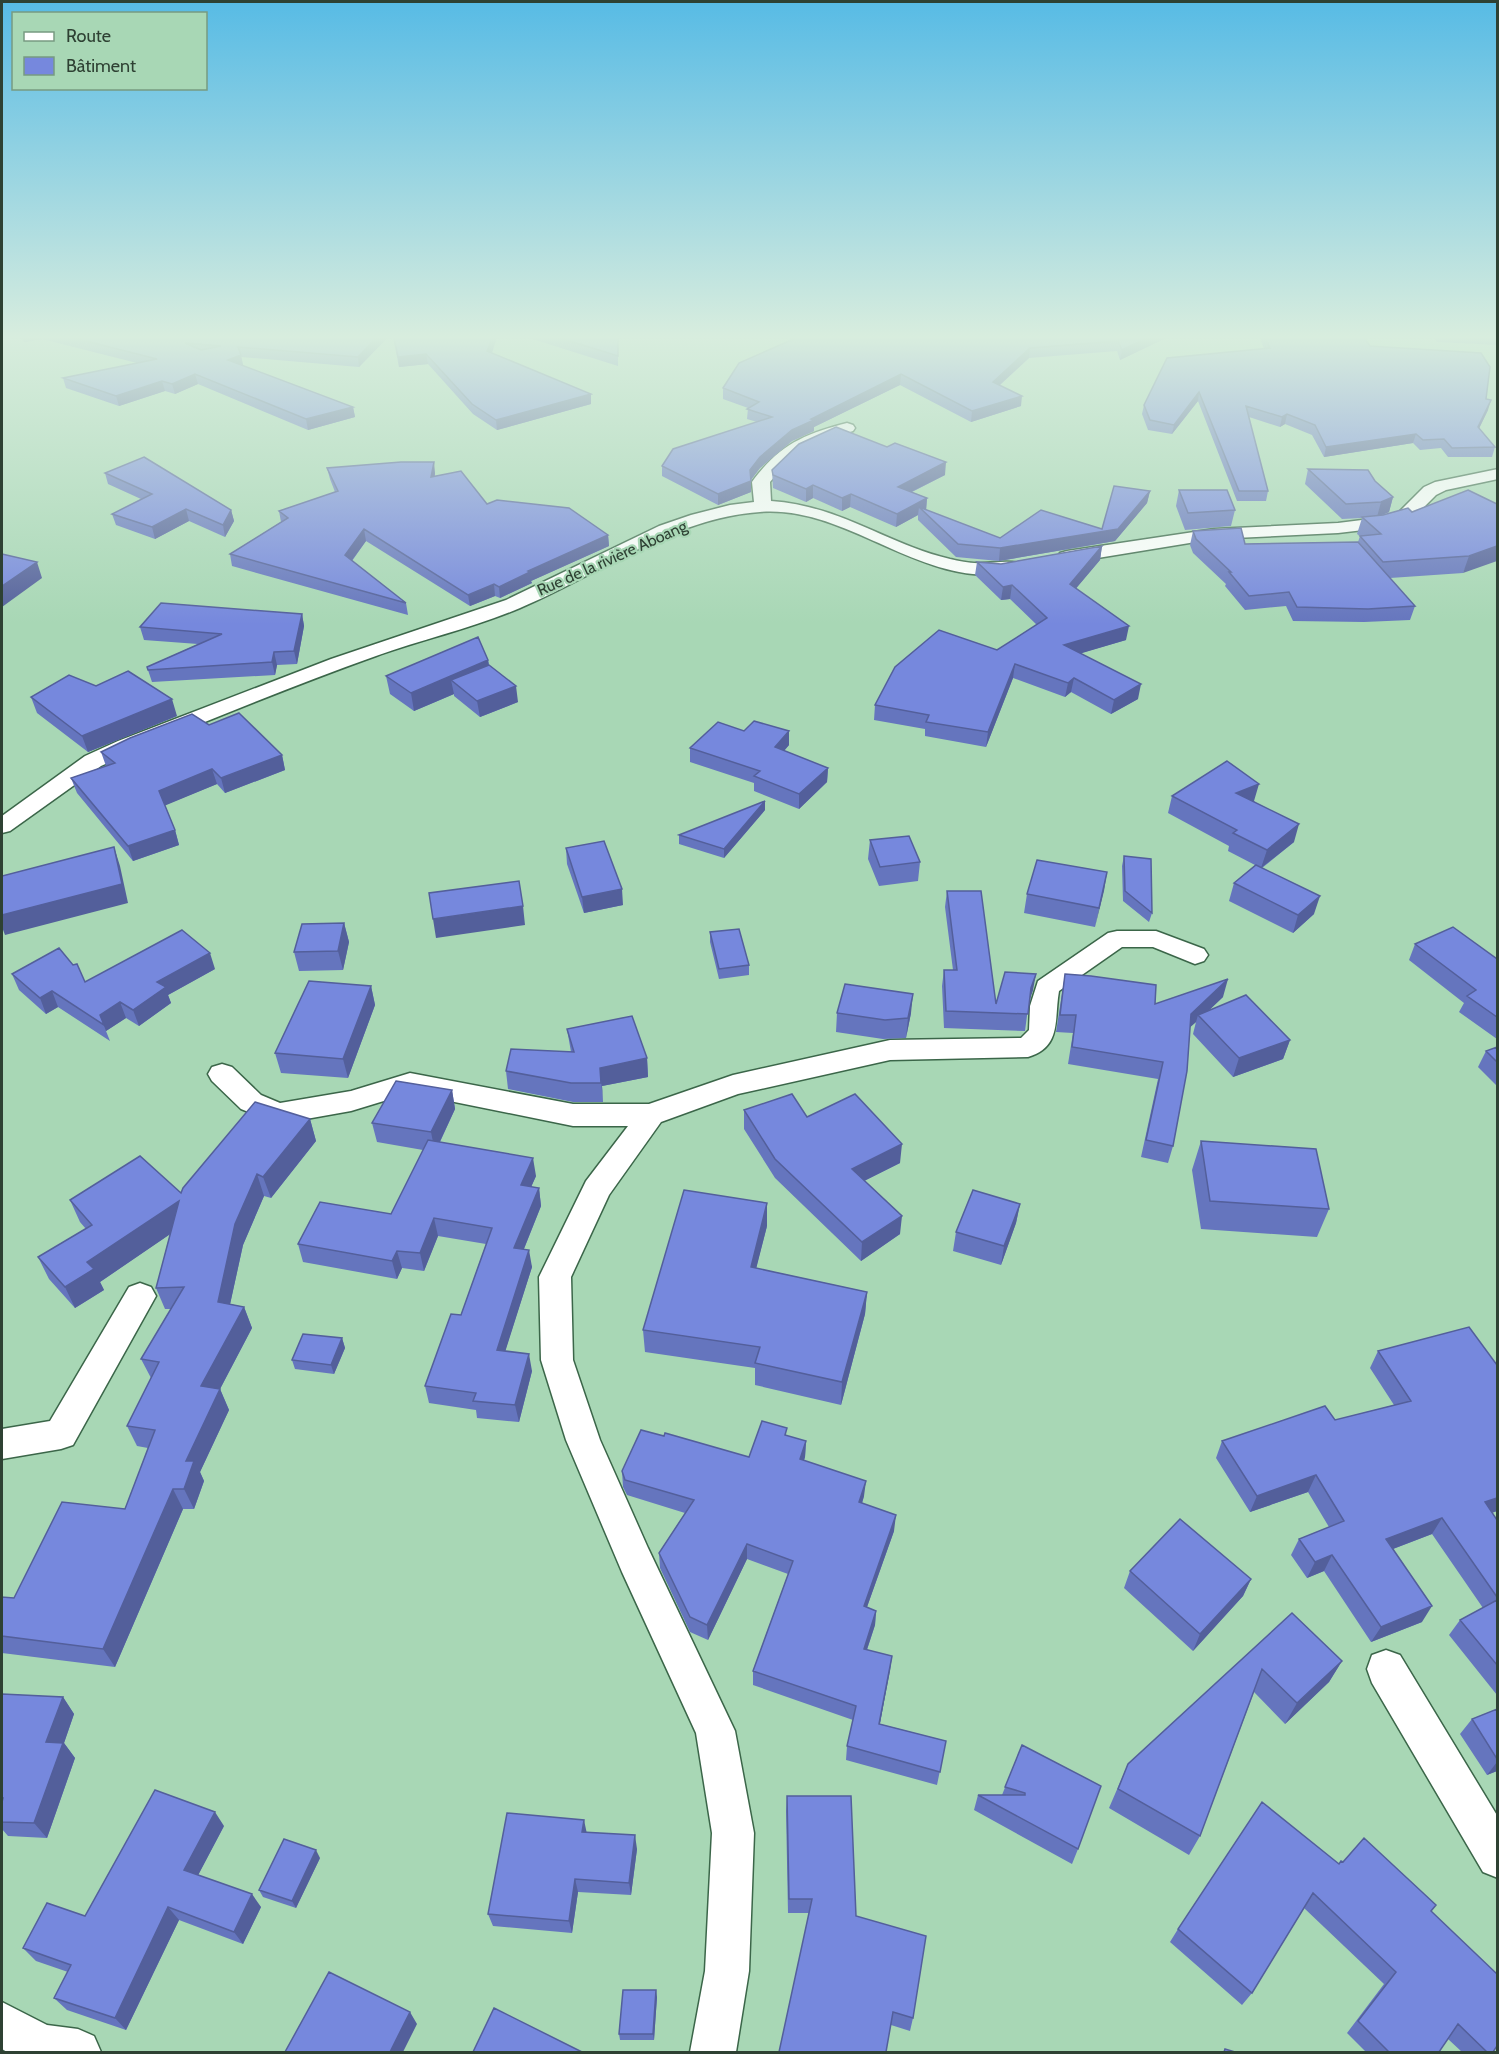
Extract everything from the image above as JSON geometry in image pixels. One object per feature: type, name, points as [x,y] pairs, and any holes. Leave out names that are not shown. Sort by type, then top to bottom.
[{"type":"street","points":[[763,506],[761,482],[779,460],[803,442],[832,433]]},
{"type":"street","name":"Rue de la rivière Aboang","points":[[2,826],[84,767],[126,746],[339,663],[513,604],[606,558],[695,520],[739,509],[763,506],[789,507],[814,512],[843,522],[925,558],[952,565],[1003,569],[1176,538],[1245,531],[1366,526],[1389,522],[1405,516],[1430,491],[1441,486],[1497,474]]},
{"type":"street","points":[[222,1074],[251,1102],[278,1114],[351,1101],[410,1083],[573,1114],[651,1115],[733,1085],[891,1050],[1028,1047],[1041,1033],[1047,987],[1118,939],[1156,939],[1196,955]]},
{"type":"street","points":[[651,1115],[597,1190],[555,1277],[557,1360],[588,1451],[635,1560],[715,1731],[733,1833],[727,1971],[713,2052]]},
{"type":"street","points":[[2,1444],[62,1434],[140,1296]]},
{"type":"street","points":[[1386,1669],[1497,1857]]},
{"type":"street","points":[[2,2024],[41,2047],[78,2052]]},
{"type":"building","points":[[723,433],[789,433],[760,457],[750,470],[751,481],[718,494],[662,466],[673,449]]},
{"type":"building","points":[[823,433],[851,433],[887,447],[895,443],[946,462],[898,487],[927,498],[897,514],[851,494],[842,498],[813,485],[806,489],[773,475],[772,470],[799,444]]},
{"type":"building","points":[[1216,433],[1253,433],[1268,491],[1239,491]]},
{"type":"building","points":[[1319,433],[1483,433],[1495,447],[1452,448],[1444,439],[1423,440],[1416,434],[1326,447]]},
{"type":"building","points":[[144,457],[231,510],[223,525],[186,509],[152,527],[112,514],[152,494],[105,473]]},
{"type":"building","points":[[401,462],[434,462],[431,477],[461,471],[487,504],[497,500],[569,508],[608,535],[528,571],[530,572],[499,587],[494,584],[468,595],[364,529],[345,555],[406,603],[230,554],[288,518],[279,511],[338,491],[327,468]]},
{"type":"building","points":[[1308,469],[1368,470],[1375,481],[1393,497],[1381,502],[1346,504]]},
{"type":"building","points":[[1114,486],[1150,491],[1118,529],[1000,548],[958,544],[919,507],[1000,538],[1041,510],[1102,529]]},
{"type":"building","points":[[1179,490],[1227,490],[1235,510],[1188,513]]},
{"type":"building","points":[[1468,490],[1497,504],[1497,546],[1469,556],[1383,562],[1360,536],[1381,534],[1362,517],[1383,515],[1408,508],[1412,512]]},
{"type":"building","points":[[1241,528],[1245,544],[1358,542],[1415,606],[1368,609],[1297,607],[1289,592],[1249,596],[1229,572],[1231,572],[1196,539],[1193,531]]},
{"type":"building","points":[[1102,546],[1070,584],[1129,626],[1064,645],[1141,684],[1114,700],[1074,678],[1068,683],[1015,664],[988,732],[926,722],[929,715],[875,705],[895,667],[939,630],[997,650],[1047,618],[1012,585],[1003,587],[977,562],[1001,564]]},
{"type":"building","points":[[2,554],[37,562],[2,586]]},
{"type":"building","points":[[161,603],[302,614],[294,651],[274,652],[272,662],[148,670],[147,667],[222,634],[140,627]]},
{"type":"building","points":[[478,637],[488,660],[411,693],[386,676]]},
{"type":"building","points":[[489,665],[516,686],[477,701],[451,680]]},
{"type":"building","points":[[128,671],[172,699],[82,736],[31,697],[69,675],[96,686]]},
{"type":"building","points":[[239,713],[282,755],[221,778],[212,769],[159,791],[175,830],[128,846],[71,778],[115,763],[101,752],[192,714],[209,725]]},
{"type":"building","points":[[754,721],[789,731],[775,747],[828,768],[799,794],[754,776],[760,771],[690,748],[718,722],[744,731]]},
{"type":"building","points":[[1227,761],[1259,784],[1236,793],[1299,824],[1267,850],[1233,833],[1237,830],[1172,796]]},
{"type":"building","points":[[765,801],[724,849],[679,835]]},
{"type":"building","points":[[909,836],[920,862],[880,867],[870,840]]},
{"type":"building","points":[[604,841],[622,889],[582,897],[566,848]]},
{"type":"building","points":[[114,847],[122,884],[2,915],[2,876]]},
{"type":"building","points":[[1124,856],[1151,859],[1152,913],[1125,891]]},
{"type":"building","points":[[1037,860],[1107,872],[1099,908],[1027,894]]},
{"type":"building","points":[[1256,865],[1320,896],[1298,915],[1234,883]]},
{"type":"building","points":[[519,881],[523,906],[433,919],[429,893]]},
{"type":"building","points":[[947,891],[981,891],[996,1004],[1005,972],[1036,974],[1031,988],[1028,1014],[946,1011],[944,970],[957,970]]},
{"type":"building","points":[[344,923],[338,951],[294,952],[302,924]]},
{"type":"building","points":[[1453,927],[1497,959],[1497,1017],[1467,996],[1476,990],[1415,944]]},
{"type":"building","points":[[739,929],[749,965],[719,969],[710,932]]},
{"type":"building","points":[[182,930],[210,953],[157,982],[166,987],[133,1010],[120,1002],[100,1015],[104,1025],[52,991],[40,998],[12,974],[59,948],[73,965],[77,964],[85,982]]},
{"type":"building","points":[[1065,974],[1156,985],[1155,1004],[1228,979],[1191,1014],[1187,1071],[1173,1146],[1146,1140],[1163,1062],[1072,1047],[1076,1015],[1060,1015]]},
{"type":"building","points":[[309,981],[371,986],[343,1059],[275,1053]]},
{"type":"building","points":[[845,984],[913,994],[908,1018],[885,1020],[837,1013]]},
{"type":"building","points":[[1246,995],[1290,1040],[1239,1058],[1198,1015]]},
{"type":"building","points":[[632,1016],[647,1058],[600,1068],[601,1083],[571,1083],[506,1071],[511,1049],[574,1052],[567,1029]]},
{"type":"building","points":[[1497,1047],[1497,1062],[1486,1051]]},
{"type":"building","points":[[396,1081],[452,1090],[431,1132],[372,1123]]},
{"type":"building","points":[[792,1094],[807,1117],[855,1094],[902,1144],[852,1169],[902,1216],[862,1242],[775,1159],[744,1110]]},
{"type":"building","points":[[255,1102],[310,1119],[263,1177],[257,1174],[235,1224],[218,1302],[244,1307],[201,1386],[220,1389],[186,1461],[194,1461],[184,1489],[173,1489],[103,1649],[2,1636],[2,1597],[14,1598],[62,1502],[125,1509],[155,1430],[127,1426],[159,1362],[141,1359],[184,1287],[156,1288],[179,1201],[87,1262],[94,1269],[65,1287],[38,1257],[92,1225],[70,1200],[140,1156],[181,1193]]},
{"type":"building","points":[[428,1140],[533,1158],[521,1185],[539,1188],[514,1248],[529,1250],[497,1350],[529,1354],[515,1405],[473,1401],[476,1393],[425,1386],[451,1314],[461,1315],[492,1228],[434,1218],[420,1253],[397,1251],[392,1261],[298,1244],[320,1202],[391,1214]]},
{"type":"building","points":[[1201,1141],[1316,1149],[1329,1209],[1210,1201]]},
{"type":"building","points":[[684,1190],[767,1203],[751,1267],[867,1292],[842,1382],[755,1363],[760,1347],[643,1330]]},
{"type":"building","points":[[973,1190],[1020,1204],[1004,1246],[956,1232]]},
{"type":"building","points":[[1469,1327],[1497,1365],[1497,1498],[1485,1502],[1497,1520],[1497,1597],[1442,1518],[1386,1539],[1432,1606],[1381,1627],[1332,1555],[1315,1562],[1299,1539],[1344,1521],[1316,1475],[1257,1496],[1222,1441],[1325,1406],[1335,1420],[1411,1401],[1378,1351]]},
{"type":"building","points":[[303,1334],[342,1338],[331,1365],[292,1360]]},
{"type":"building","points":[[762,1421],[787,1428],[785,1435],[806,1441],[800,1459],[866,1481],[859,1502],[896,1515],[864,1606],[876,1611],[864,1649],[892,1656],[879,1724],[946,1741],[940,1772],[847,1746],[856,1706],[753,1671],[793,1561],[747,1544],[707,1625],[690,1617],[659,1553],[694,1500],[625,1480],[622,1471],[641,1430],[664,1436],[665,1433],[749,1457]]},
{"type":"building","points":[[1180,1519],[1251,1579],[1200,1634],[1130,1571]]},
{"type":"building","points":[[1497,1600],[1497,1665],[1460,1620]]},
{"type":"building","points":[[1292,1613],[1342,1661],[1297,1703],[1262,1669],[1200,1836],[1118,1789],[1128,1764]]},
{"type":"building","points":[[2,1694],[63,1697],[46,1742],[63,1743],[34,1823],[2,1822]]},
{"type":"building","points":[[1497,1709],[1497,1759],[1472,1719]]},
{"type":"building","points":[[1022,1745],[1101,1786],[1078,1849],[978,1795],[1025,1795],[1025,1793],[1005,1787]]},
{"type":"building","points":[[155,1790],[215,1812],[184,1870],[252,1894],[234,1932],[168,1907],[115,2018],[54,1998],[71,1965],[23,1948],[47,1903],[85,1916]]},
{"type":"building","points":[[787,1796],[851,1796],[856,1916],[926,1936],[913,2018],[893,2012],[886,2052],[779,2052],[812,1899],[789,1899]]},
{"type":"building","points":[[1262,1802],[1339,1864],[1364,1838],[1436,1905],[1431,1911],[1497,1974],[1497,2046],[1493,2052],[1487,2052],[1458,2024],[1439,2052],[1389,2052],[1358,2021],[1396,1972],[1313,1893],[1252,1993],[1178,1929]]},
{"type":"building","points":[[507,1813],[584,1820],[582,1832],[635,1835],[629,1883],[575,1879],[569,1921],[488,1914]]},
{"type":"building","points":[[284,1839],[316,1850],[292,1901],[259,1890]]},
{"type":"building","points":[[329,1972],[410,2012],[390,2052],[285,2052]]},
{"type":"building","points":[[623,1990],[656,1990],[653,2034],[619,2034]]},
{"type":"building","points":[[494,2008],[582,2052],[473,2052]]}]
